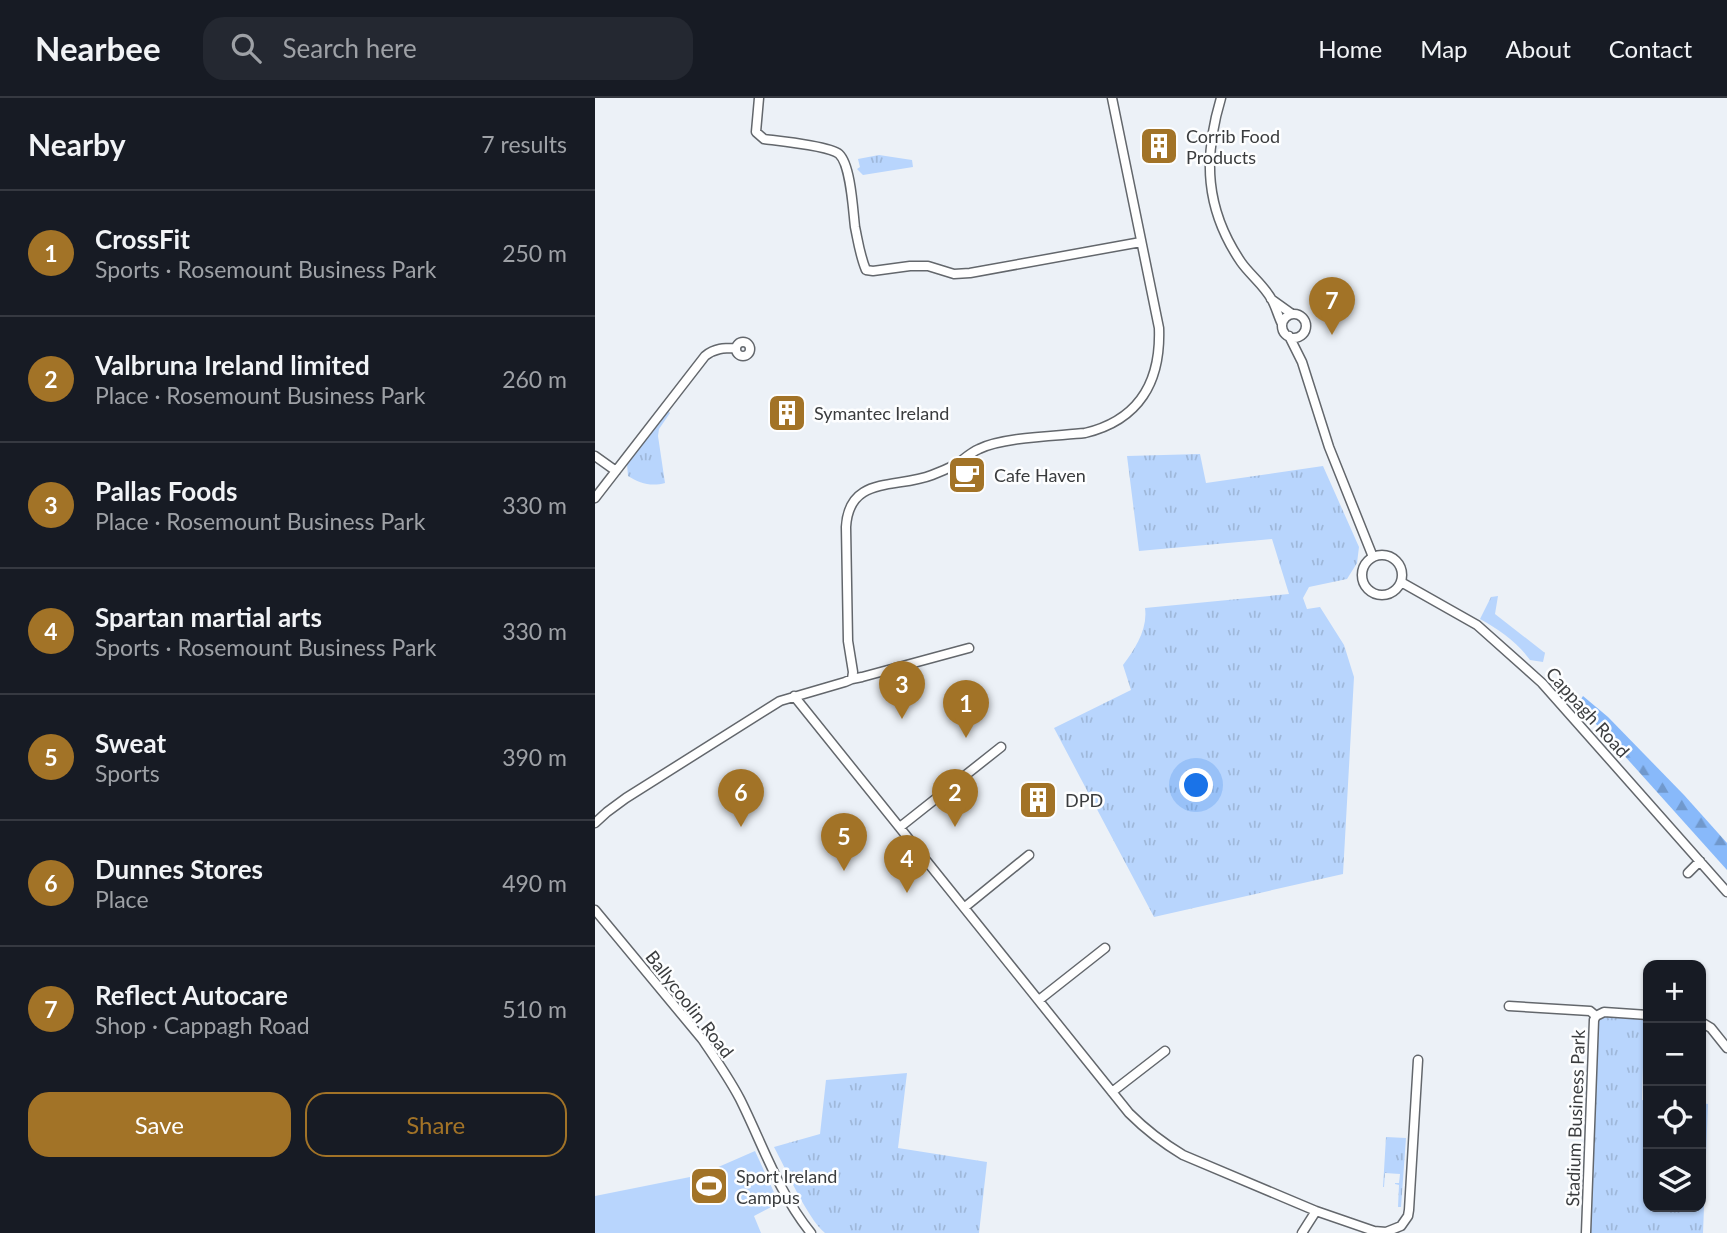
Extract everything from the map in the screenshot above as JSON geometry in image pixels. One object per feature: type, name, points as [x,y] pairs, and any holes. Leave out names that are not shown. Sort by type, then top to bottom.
[{"type":"street","points":[[759,98],[756,124],[760,135],[764,138],[826,148],[839,154],[845,163],[866,270],[928,266],[954,274],[970,273],[1141,242]]},
{"type":"street","points":[[852,679],[848,641],[846,527],[850,506],[856,498],[874,487],[915,481],[934,475],[957,464],[980,448],[1010,441],[1098,430],[1126,415],[1137,404],[1155,371],[1159,356],[1159,328],[1112,98]]},
{"type":"street","points":[[1221,98],[1211,140],[1209,164],[1211,191],[1217,215],[1242,264],[1271,299],[1304,320],[1306,327],[1301,344],[1303,362],[1329,447],[1373,557]]},
{"type":"street","points":[[1271,299],[1284,331],[1303,362]]},
{"type":"street","points":[[1282,324],[1286,317],[1292,314]]},
{"type":"street","points":[[1289,336],[1302,334]]},
{"type":"street","points":[[595,498],[705,356],[721,348],[736,348]]},
{"type":"street","points":[[595,456],[616,471]]},
{"type":"street","points":[[1386,555],[1393,558],[1401,569],[1401,582],[1391,593],[1384,595],[1371,592],[1363,582],[1365,564],[1373,557],[1386,555]]},
{"type":"street","name":"Cappagh Road","points":[[1401,582],[1477,625],[1542,683],[1727,892]]},
{"type":"street","points":[[595,823],[627,798],[780,701],[969,648]]},
{"type":"street","points":[[794,696],[1112,1092],[1141,1125],[1167,1146],[1316,1211],[1380,1232],[1397,1229],[1405,1222],[1409,1210],[1418,1060]]},
{"type":"street","points":[[900,827],[1001,747]]},
{"type":"street","points":[[965,907],[1029,855]]},
{"type":"street","points":[[1688,873],[1700,861]]},
{"type":"street","name":"Ballycoolin Road","points":[[595,910],[693,1028],[716,1060],[739,1097],[755,1135],[799,1219],[811,1233]]},
{"type":"street","points":[[1039,1000],[1105,948]]},
{"type":"street","points":[[1509,1006],[1591,1011],[1596,1016]]},
{"type":"street","name":"Stadium Business Park","points":[[1586,1233],[1596,1016],[1604,1012],[1643,1015]]},
{"type":"street","points":[[1703,1023],[1711,1028],[1727,1048]]},
{"type":"street","points":[[1112,1092],[1165,1051]]},
{"type":"street","points":[[1302,1233],[1316,1211]]},
{"type":"green space","points":[[879,155],[912,160],[913,167],[863,175],[857,169],[860,167],[858,159]]},
{"type":"green space","points":[[667,410],[670,413],[659,429],[658,436],[665,483],[636,481],[628,476],[627,464]]},
{"type":"green space","points":[[1200,454],[1206,483],[1323,466],[1359,547],[1357,563],[1347,579],[1309,587],[1303,598],[1307,609],[1320,607],[1344,645],[1354,677],[1343,874],[1154,917],[1054,728],[1131,690],[1123,665],[1143,631],[1145,608],[1289,594],[1272,539],[1139,551],[1127,456]]},
{"type":"green space","points":[[1498,596],[1495,614],[1545,653],[1543,662],[1530,660],[1508,637],[1480,619],[1491,597]]},
{"type":"green space","points":[[1583,696],[1608,717],[1727,843],[1727,870],[1578,704]]},
{"type":"green space","points":[[1606,1016],[1643,1018],[1643,1212],[1704,1212],[1703,1233],[1589,1233],[1599,1020]]},
{"type":"green space","points":[[907,1073],[898,1148],[987,1162],[979,1233],[825,1233],[804,1205],[774,1147],[820,1134],[826,1080]]},
{"type":"green space","points":[[1706,1104],[1708,1104],[1706,1156]]},
{"type":"green space","points":[[1386,1137],[1406,1138],[1401,1207],[1398,1207],[1399,1185],[1395,1184],[1399,1183],[1400,1174],[1385,1173],[1383,1187]]},
{"type":"green space","name":"Sport Ireland Campus","points":[[755,1151],[779,1203],[754,1216],[761,1233],[595,1233],[595,1196],[700,1175]]},
{"type":"place","name":"Corrib Food Products","points":[[1159,146]]},
{"type":"place","name":"Reflect Autocare","points":[[1332,335]]},
{"type":"place","name":"Symantec Ireland","points":[[787,413]]},
{"type":"place","name":"Cafe Haven","points":[[967,475]]},
{"type":"place","name":"Pallas Foods","points":[[902,719]]},
{"type":"place","name":"CrossFit","points":[[966,738]]},
{"type":"place","name":"DPD","points":[[1038,800]]},
{"type":"place","name":"Dunnes Stores","points":[[741,827]]},
{"type":"place","name":"Valbruna Ireland limited","points":[[955,827]]},
{"type":"place","name":"Sweat","points":[[844,871]]},
{"type":"place","name":"Spartan martial arts","points":[[907,893]]},
{"type":"place","name":"Sport Ireland Campus","points":[[709,1186]]}]
